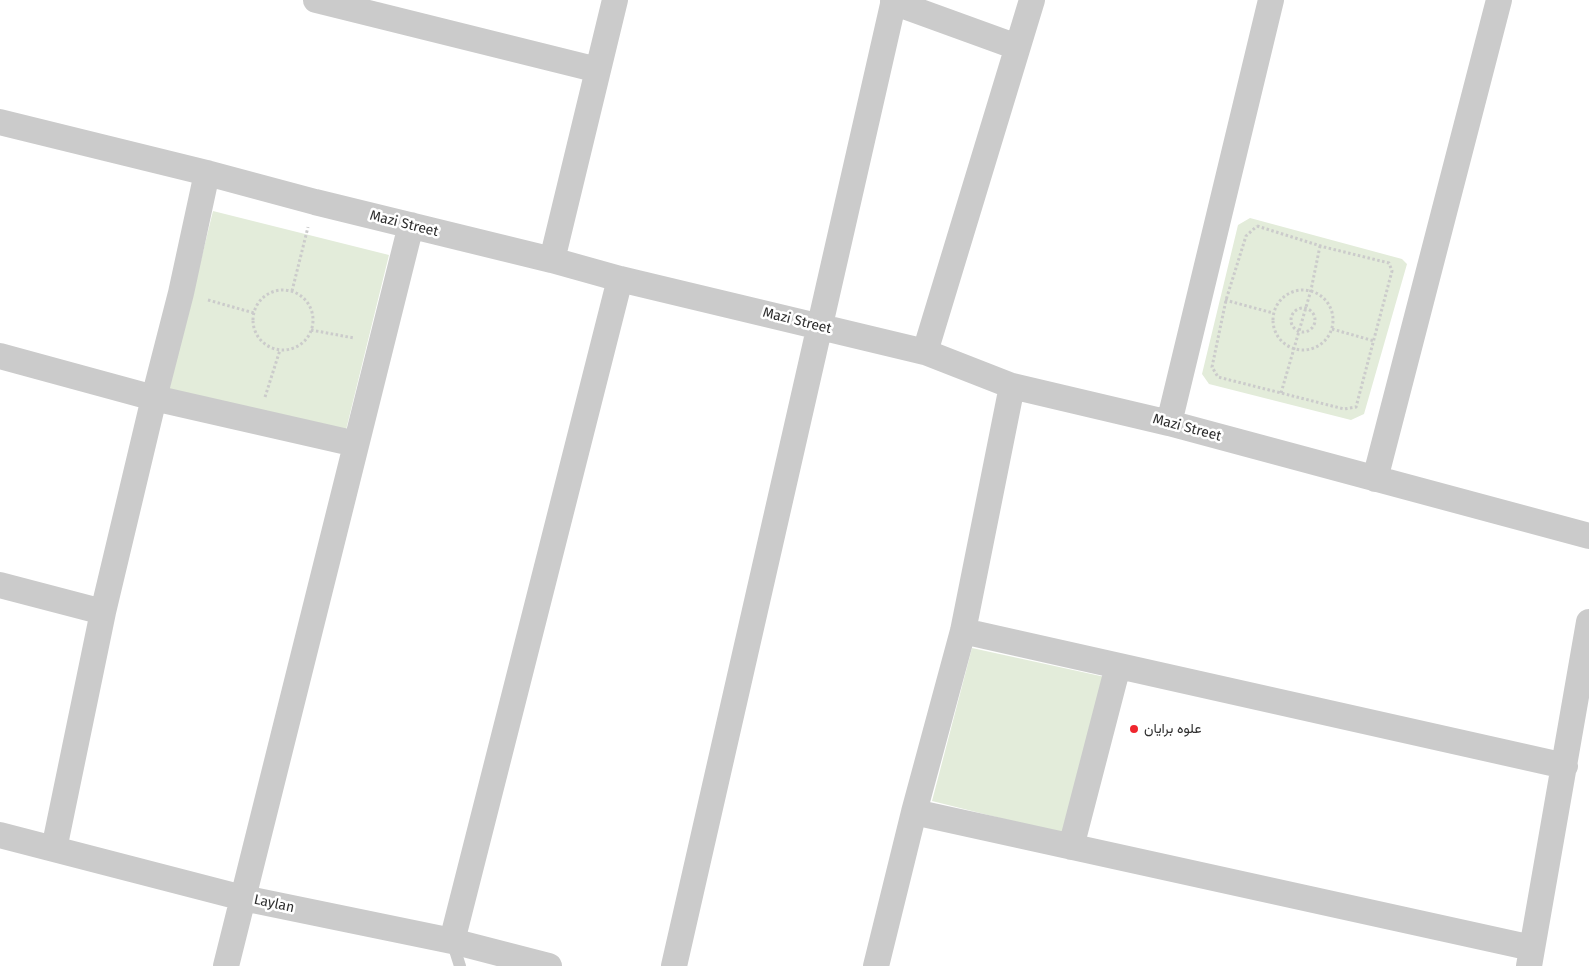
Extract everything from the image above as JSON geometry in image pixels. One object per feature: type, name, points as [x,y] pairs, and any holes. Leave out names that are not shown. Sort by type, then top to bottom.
[{"type":"street","points":[[316,0],[400,10],[598,70]]},
{"type":"street","points":[[552,260],[615,0]]},
{"type":"street","points":[[925,352],[1032,0]]},
{"type":"street","points":[[1169,423],[1271,0]]},
{"type":"street","points":[[1376,479],[1499,0]]},
{"type":"street","points":[[674,966],[818,326],[894,1],[1017,47]]},
{"type":"street","name":"Mazi Street","points":[[0,122],[620,278],[925,352],[1012,386],[1169,423],[1589,536]]},
{"type":"street","points":[[54,849],[103,612],[181,293],[207,173]]},
{"type":"street","points":[[226,966],[411,225]]},
{"type":"street","points":[[452,941],[620,278]]},
{"type":"street","points":[[0,356],[154,398],[356,444]]},
{"type":"street","points":[[876,966],[914,812],[963,631],[1012,386]]},
{"type":"street","points":[[0,585],[103,612]]},
{"type":"street","points":[[914,812],[1071,846],[1531,957],[1589,622]]},
{"type":"street","points":[[963,631],[1565,766]]},
{"type":"street","points":[[1071,846],[1118,666]]},
{"type":"street","name":"Laylan","points":[[0,835],[243,898],[452,941],[549,966]]},
{"type":"lane","points":[[452,941],[460,966]]},
{"type":"path","points":[[292,291],[315,202]]},
{"type":"path","points":[[1257,226],[1320,246],[1389,263],[1392,271],[1356,407],[1344,409],[1218,377],[1212,366],[1226,300],[1246,236],[1257,226]]},
{"type":"path","points":[[1281,393],[1311,290],[1320,246]]},
{"type":"path","points":[[1301,289],[1311,290],[1320,294],[1332,310],[1332,329],[1327,339],[1319,346],[1310,350],[1300,351],[1281,342],[1275,333],[1272,323],[1273,313],[1276,304],[1283,296],[1301,289]]},
{"type":"path","points":[[282,290],[292,291],[301,296],[312,310],[311,330],[299,345],[290,349],[280,350],[270,347],[262,341],[256,332],[254,313],[264,297],[282,290]]},
{"type":"path","points":[[181,293],[254,313]]},
{"type":"path","points":[[1200,293],[1273,313]]},
{"type":"path","points":[[1298,308],[1306,308],[1314,315],[1314,323],[1310,329],[1299,331],[1295,329],[1291,322],[1292,314],[1298,308]]},
{"type":"path","points":[[1332,329],[1374,341]]},
{"type":"path","points":[[311,330],[382,344]]},
{"type":"path","points":[[257,421],[280,350]]},
{"type":"green space","points":[[213,211],[389,255],[345,434],[169,390]]},
{"type":"green space","points":[[1250,218],[1402,259],[1407,264],[1364,414],[1351,420],[1209,384],[1202,374],[1238,225]]},
{"type":"green space","points":[[972,648],[1105,677],[1064,834],[932,801]]},
{"type":"place","name":"علوه برايان","points":[[1134,729]]}]
